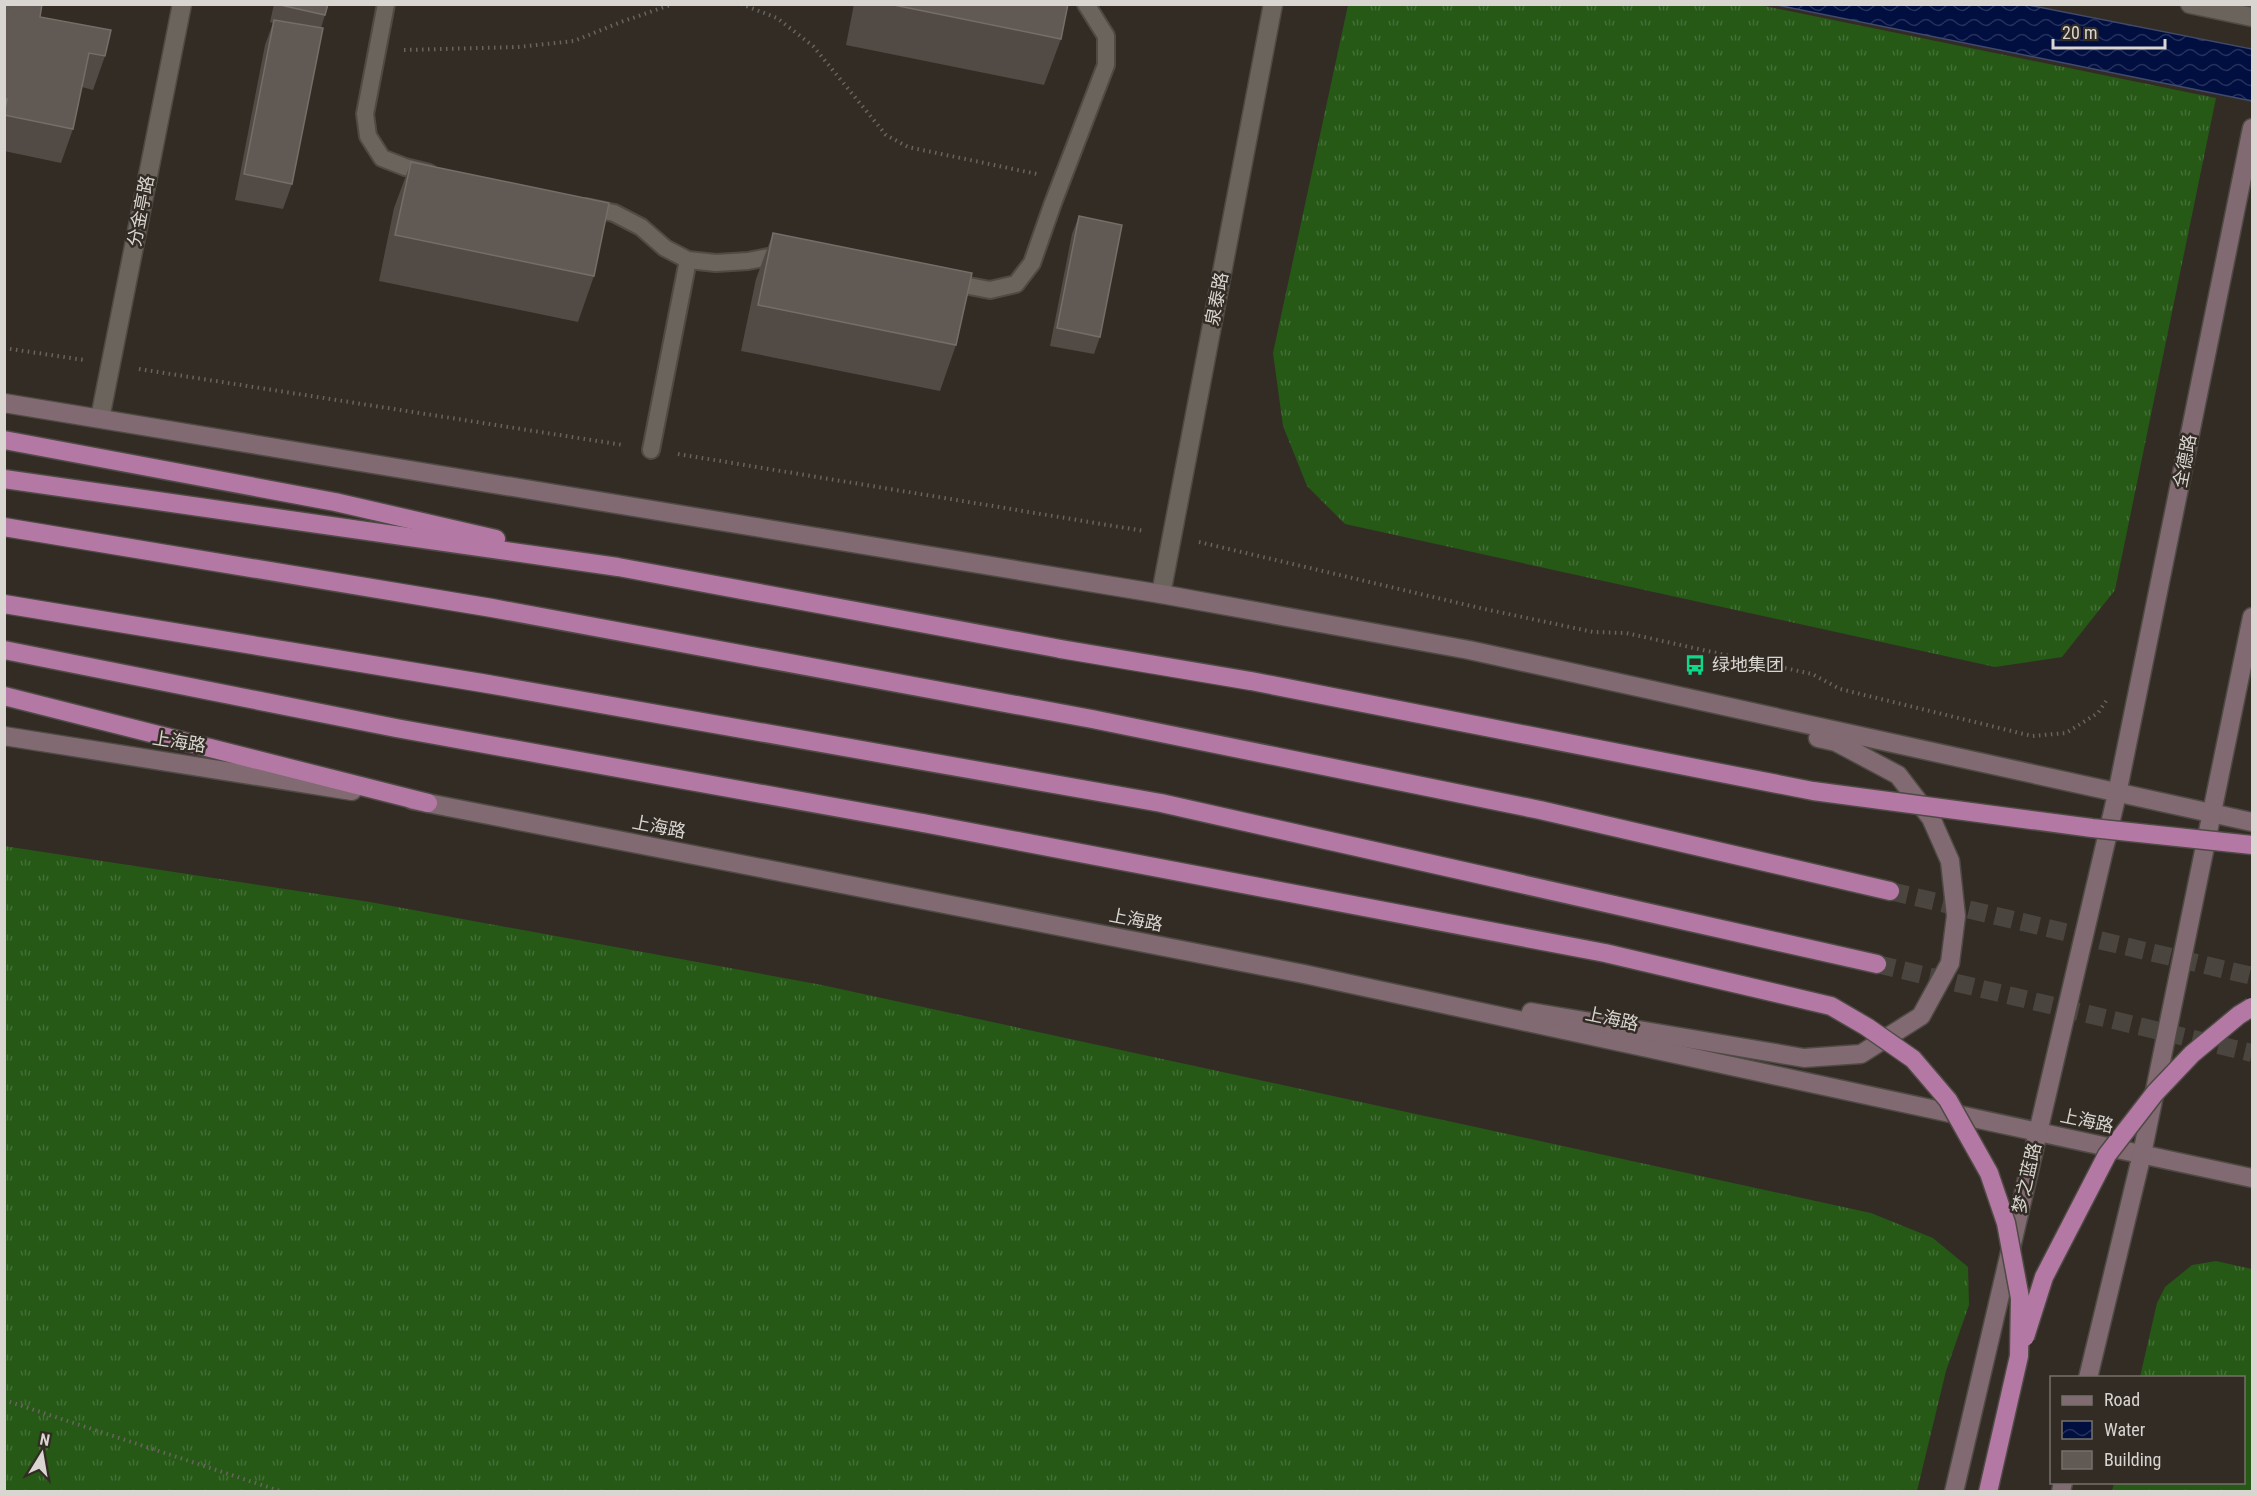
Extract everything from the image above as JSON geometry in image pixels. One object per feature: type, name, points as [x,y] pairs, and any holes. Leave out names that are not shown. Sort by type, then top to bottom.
[{"type":"highway","points":[[4,440],[335,502],[618,567]]},
{"type":"highway","points":[[4,479],[618,567],[1061,649],[1251,681],[1813,791],[2092,828],[2253,845]]},
{"type":"highway","points":[[4,527],[492,608],[1092,719],[1540,810],[1890,891]]},
{"type":"highway","points":[[4,604],[482,682],[1161,803],[1877,964]]},
{"type":"highway","points":[[4,650],[396,728],[923,823],[1605,953],[1831,1006],[1867,1027],[1913,1059],[1948,1100],[1989,1173],[2006,1223],[2020,1298],[2019,1356]]},
{"type":"highway","points":[[4,696],[428,803]]},
{"type":"highway","points":[[1988,1491],[2019,1356],[2044,1277],[2107,1155],[2155,1093],[2192,1054],[2239,1015],[2253,1007]]},
{"type":"main road","name":"全德路","points":[[2117,794],[2253,128]]},
{"type":"main road","points":[[4,403],[1161,594],[1469,650],[2253,822]]},
{"type":"main road","points":[[2088,1376],[2142,1154],[2253,617]]},
{"type":"main road","points":[[1304,975],[1804,1058],[1861,1054],[1922,1016],[1950,963],[1956,916],[1950,861],[1931,818],[1898,775],[1836,742],[1469,650]]},
{"type":"main road","name":"上海路","points":[[4,736],[428,803],[1304,975],[2253,1178]]},
{"type":"main road","name":"梦之蓝路","points":[[1954,1491],[2117,794]]},
{"type":"street","name":"分金亭路","points":[[100,418],[182,4]]},
{"type":"street","name":"泉泰路","points":[[1161,594],[1273,4]]},
{"type":"street","points":[[2190,4],[2253,17]]},
{"type":"lane","points":[[386,4],[365,114],[368,136],[382,158],[405,167],[440,175]]},
{"type":"lane","points":[[933,279],[990,290],[1016,284],[1032,263],[1106,65],[1106,36],[1086,4]]},
{"type":"lane","points":[[567,203],[614,213],[641,226],[665,248],[688,260],[716,263],[748,261],[773,255],[796,253]]},
{"type":"lane","points":[[651,450],[688,260]]},
{"type":"path","points":[[376,51],[518,47],[574,41],[673,4]]},
{"type":"path","points":[[741,4],[777,18],[813,46],[886,135],[908,147],[1063,179]]},
{"type":"path","points":[[4,348],[1172,535],[1480,608],[1593,632],[1626,633],[1812,674],[1840,689],[2032,736],[2066,733],[2097,713],[2109,697]]},
{"type":"path","points":[[4,1400],[283,1491]]},
{"type":"green space","points":[[1348,5],[1759,5],[2216,98],[2115,590],[2062,657],[1995,667],[1345,524],[1307,486],[1283,426],[1273,353]]},
{"type":"green space","points":[[4,846],[370,902],[822,985],[1871,1213],[1933,1238],[1968,1267],[1969,1305],[1946,1371],[1917,1491],[5,1491]]},
{"type":"green space","points":[[2216,1261],[2252,1269],[2252,1491],[2112,1491],[2114,1484],[2245,1484],[2245,1376],[2140,1376],[2157,1303],[2165,1287],[2192,1265]]},
{"type":"water","points":[[1777,5],[2028,5],[2252,49],[2252,101]]},
{"type":"building","points":[[4,4],[42,4],[40,17],[111,30],[105,56],[89,53],[73,129],[4,115],[7,99],[4,98]]},
{"type":"building","points":[[276,4],[328,4],[325,15]]},
{"type":"building","points":[[889,4],[1068,4],[1061,39]]},
{"type":"building","points":[[274,20],[323,28],[292,184],[244,174]]},
{"type":"building","points":[[411,162],[609,203],[594,276],[395,235]]},
{"type":"building","points":[[1079,216],[1122,225],[1100,337],[1057,328]]},
{"type":"building","points":[[773,233],[972,273],[956,345],[758,305]]},
{"type":"tunnel","points":[[1890,891],[2252,976]]},
{"type":"tunnel","points":[[1877,964],[2252,1053]]},
{"type":"place","name":"绿地集团","points":[[1695,665]]}]
